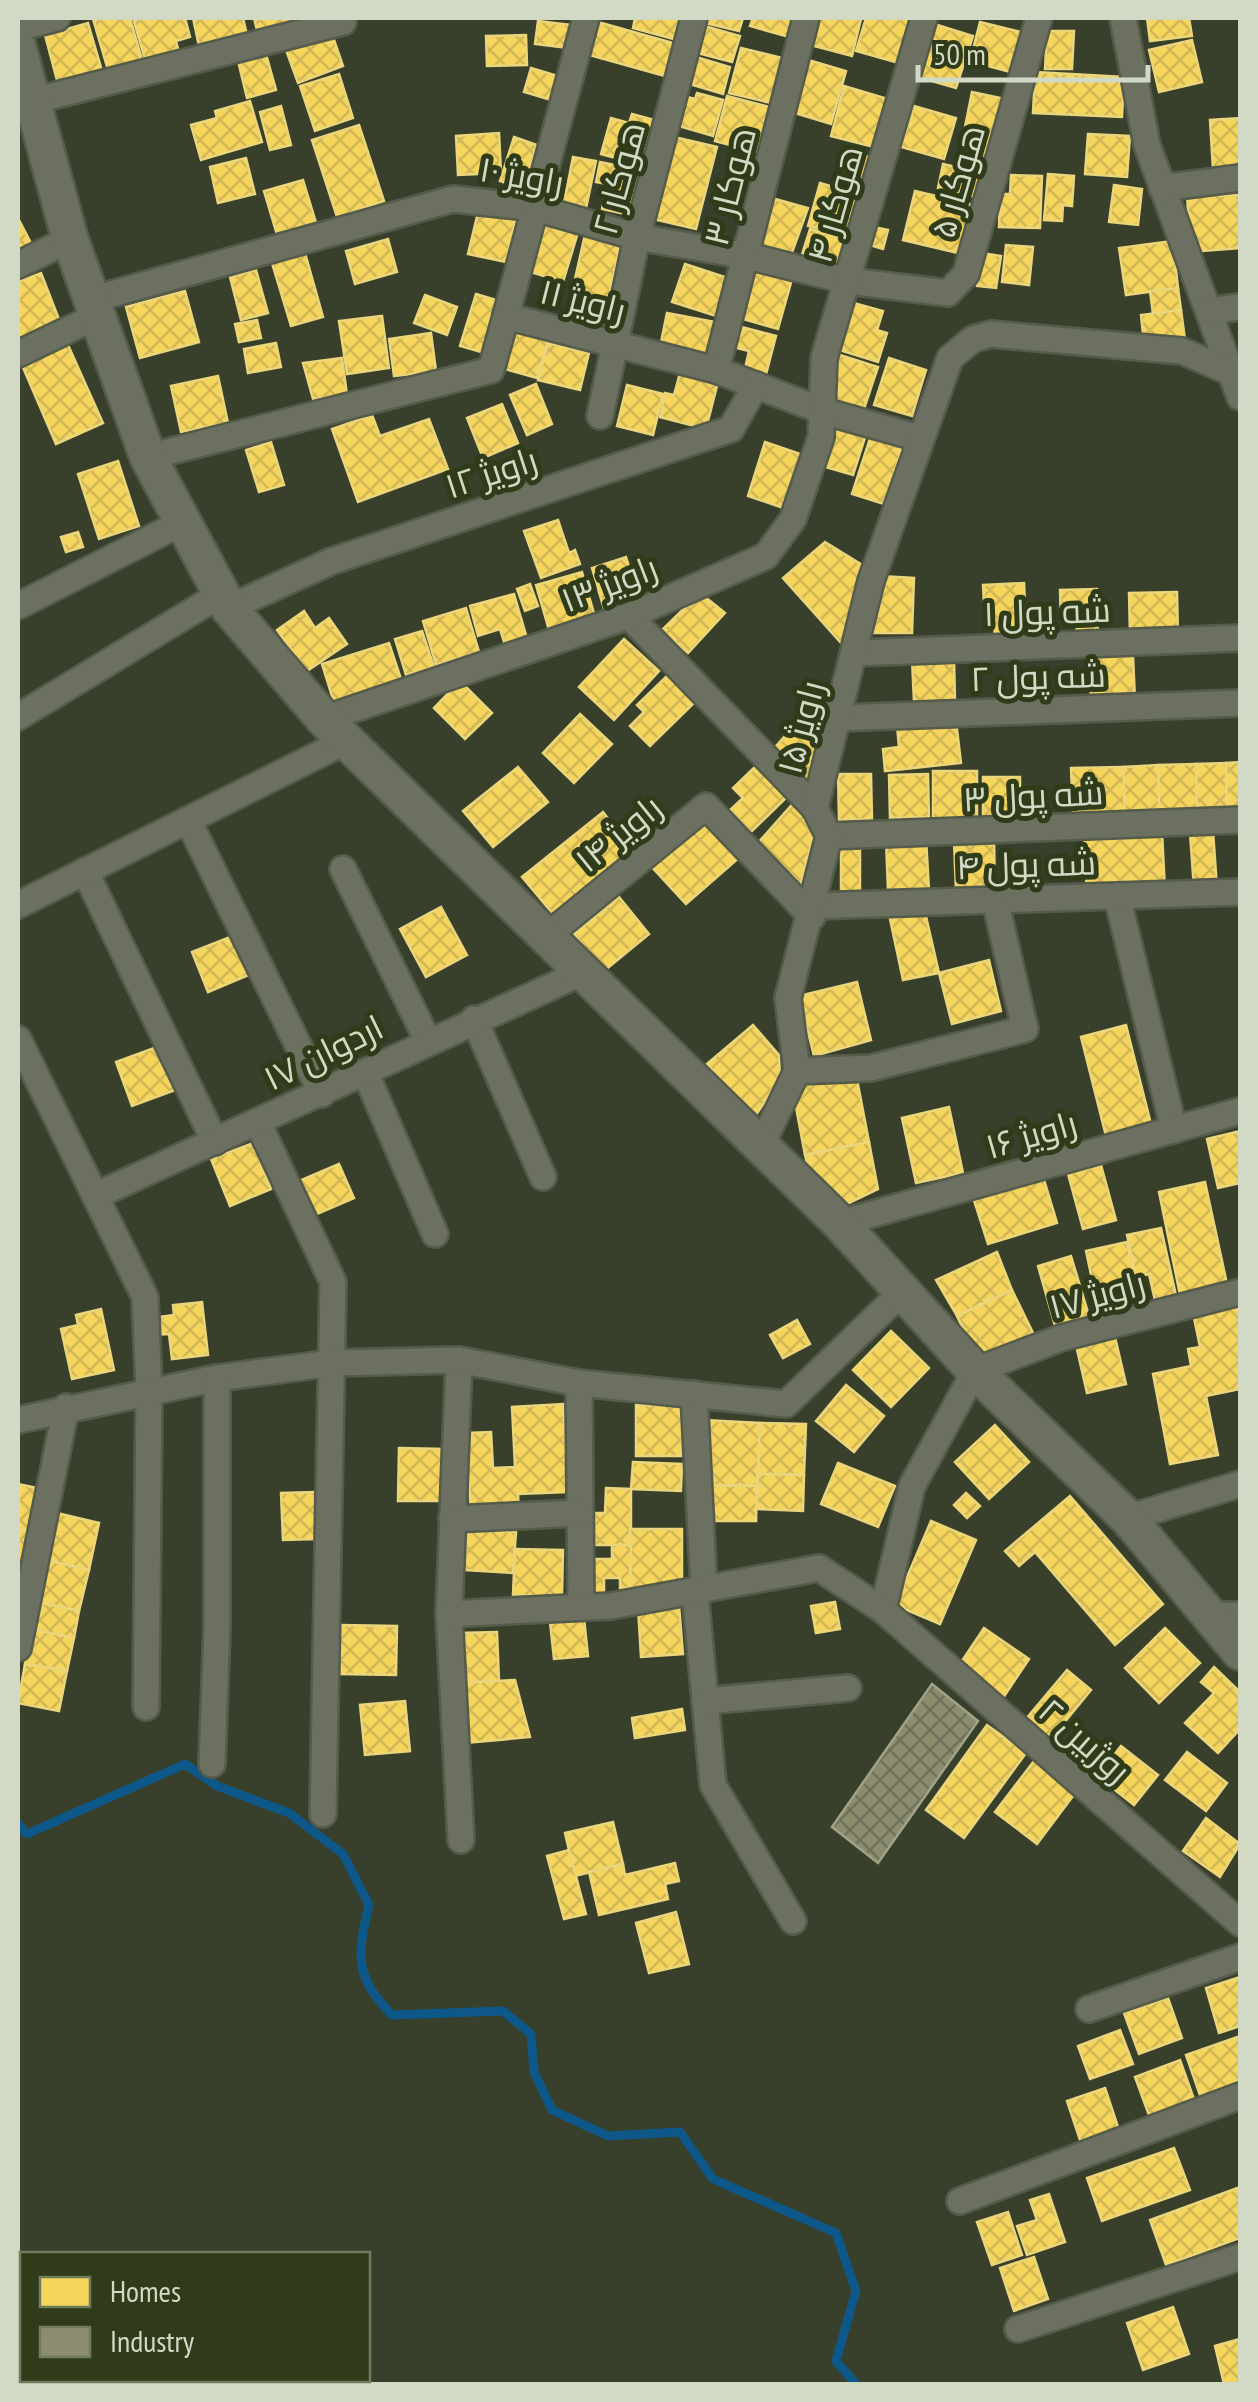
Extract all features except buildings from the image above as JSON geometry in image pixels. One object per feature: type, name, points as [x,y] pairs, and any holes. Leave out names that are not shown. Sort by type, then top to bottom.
[{"type":"street","points":[[18,28],[57,18]]},
{"type":"street","points":[[506,316],[586,18]]},
{"type":"street","name":"هوکار ۲","points":[[600,416],[637,237],[694,18]]},
{"type":"street","name":"هوکار ۳","points":[[716,370],[806,18]]},
{"type":"street","name":"هوکار ۴","points":[[823,411],[824,358],[924,18]]},
{"type":"street","points":[[1123,18],[1147,145],[1237,385]]},
{"type":"street","name":"هوکار ۵","points":[[948,293],[966,274],[1032,19]]},
{"type":"street","points":[[25,107],[343,22]]},
{"type":"street","points":[[18,46],[25,107],[148,457],[225,601],[335,730],[840,1223],[976,1371],[1128,1518],[1205,1615],[1240,1652]]},
{"type":"street","points":[[1162,188],[1240,178]]},
{"type":"street","name":"راویژ ۱۰","points":[[18,354],[94,308],[453,198],[536,208],[637,237],[748,256],[848,281],[948,293]]},
{"type":"street","points":[[18,265],[70,239]]},
{"type":"street","points":[[1209,311],[1240,307]]},
{"type":"street","name":"راویژ ۱۱","points":[[148,457],[491,370],[506,316],[716,370],[823,411],[919,438]]},
{"type":"street","name":"راویژ ۱۵","points":[[829,836],[815,808],[871,581],[950,358],[973,338],[991,334],[1182,351],[1237,385]]},
{"type":"street","name":"راویژ ۱۲","points":[[18,716],[225,601],[332,561],[732,428],[756,386]]},
{"type":"street","name":"راویژ ۱۳","points":[[18,905],[188,820],[335,730],[629,616],[766,556],[793,518],[821,437],[823,411]]},
{"type":"street","points":[[18,606],[180,523]]},
{"type":"street","points":[[629,616],[815,808]]},
{"type":"street","name":"شه پول ۱","points":[[856,653],[1240,638]]},
{"type":"street","name":"شه پول ۲","points":[[839,718],[1240,703]]},
{"type":"street","name":"راویژ ۱۴","points":[[548,936],[706,806],[813,912]]},
{"type":"street","points":[[188,820],[322,1094]]},
{"type":"street","name":"شه پول ۳","points":[[829,836],[1240,820]]},
{"type":"street","points":[[760,1148],[796,1070],[788,998],[813,912],[829,836]]},
{"type":"street","points":[[343,869],[428,1039]]},
{"type":"street","points":[[85,872],[216,1142]]},
{"type":"street","name":"شه پول ۴","points":[[813,912],[995,900],[1240,892]]},
{"type":"street","points":[[1117,896],[1174,1130]]},
{"type":"street","points":[[796,1070],[871,1068],[1026,1030],[995,900]]},
{"type":"street","name":"اردوان ۱۷","points":[[95,1196],[322,1094],[428,1039],[583,972]]},
{"type":"street","points":[[474,1019],[543,1177]]},
{"type":"street","points":[[18,1039],[145,1296],[149,1390],[146,1708]]},
{"type":"street","points":[[365,1072],[434,1234]]},
{"type":"street","name":"راویژ ۱۶","points":[[840,1223],[1240,1111]]},
{"type":"street","points":[[258,1123],[333,1282],[322,1814]]},
{"type":"street","points":[[18,1420],[217,1378],[332,1363],[459,1360],[579,1383],[786,1404],[902,1292]]},
{"type":"street","name":"راویژ ۱۷","points":[[976,1371],[1060,1338],[1240,1292]]},
{"type":"street","points":[[459,1360],[450,1614],[461,1840]]},
{"type":"street","points":[[883,1610],[912,1486],[976,1371]]},
{"type":"street","points":[[212,1764],[218,1626],[217,1378]]},
{"type":"street","points":[[579,1383],[581,1605]]},
{"type":"street","points":[[694,1394],[705,1701],[713,1786],[793,1921]]},
{"type":"street","points":[[18,1648],[66,1407]]},
{"type":"street","points":[[1128,1518],[1240,1484]]},
{"type":"street","points":[[452,1519],[580,1513]]},
{"type":"street","name":"روژبین ۲","points":[[450,1614],[611,1606],[818,1568],[883,1610],[1240,1923]]},
{"type":"street","points":[[1205,1615],[1240,1615]]},
{"type":"street","points":[[705,1701],[848,1688]]},
{"type":"street","points":[[1089,2009],[1240,1958]]},
{"type":"street","points":[[960,2201],[1240,2096]]},
{"type":"street","points":[[1018,2329],[1240,2257]]},
{"type":"waterway","points":[[18,1824],[27,1834],[185,1764],[217,1786],[289,1813],[343,1854],[369,1905],[361,1952],[365,1977],[392,2015],[503,2011],[531,2034],[534,2072],[552,2110],[608,2136],[680,2132],[713,2179],[836,2233],[856,2291],[836,2361],[856,2384]]}]
